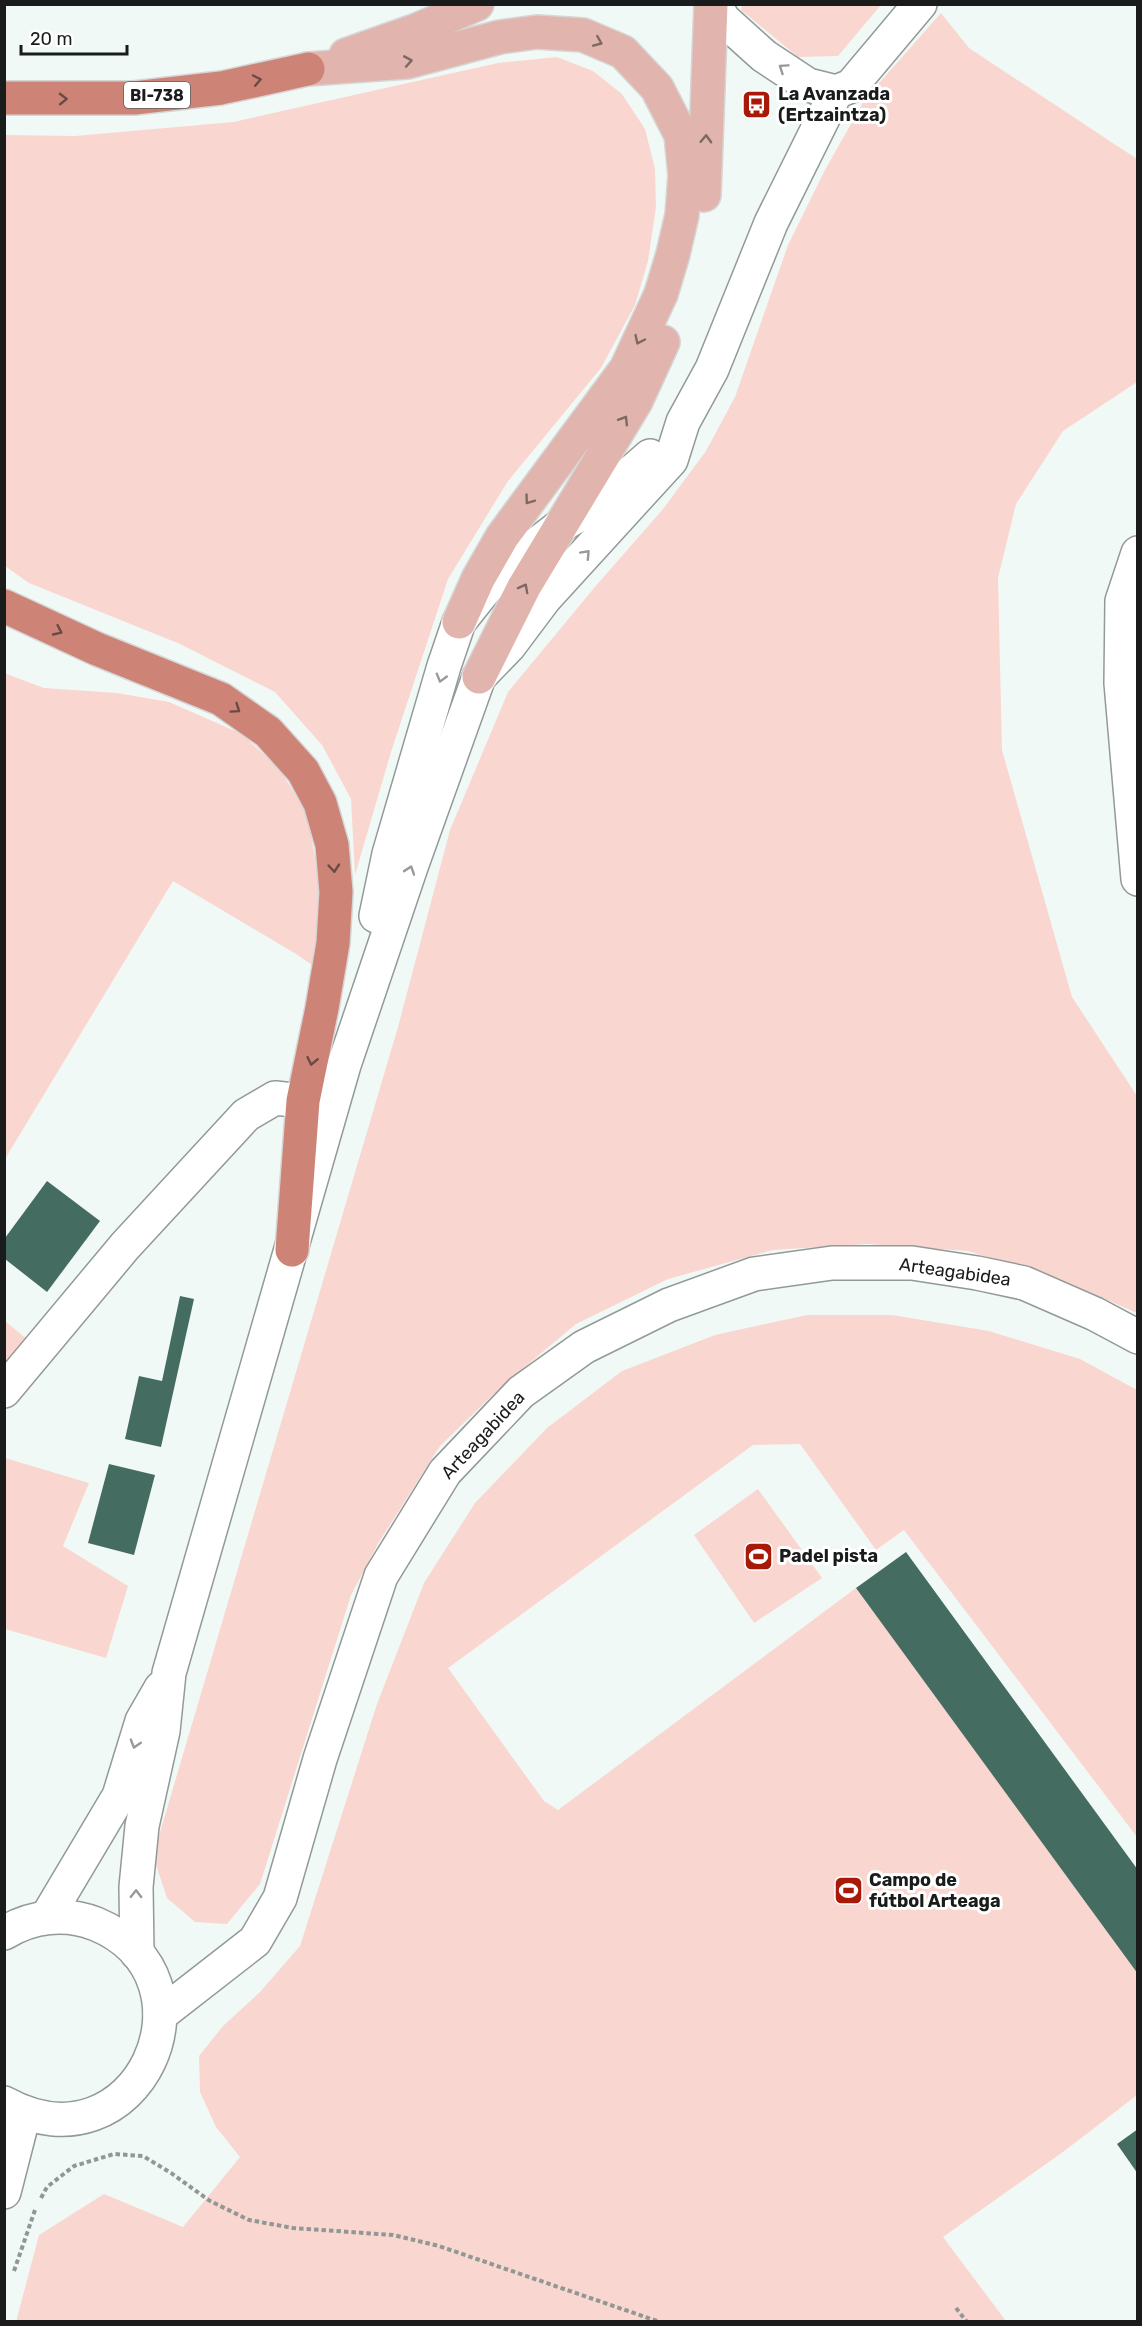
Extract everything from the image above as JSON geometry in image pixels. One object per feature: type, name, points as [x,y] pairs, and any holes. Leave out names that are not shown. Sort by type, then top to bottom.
[{"type":"highway","name":"BI-738","points":[[4,98],[134,98],[221,88],[308,69]]},
{"type":"highway","points":[[4,606],[97,649],[221,699],[268,732],[303,771],[320,803],[329,834],[336,892],[329,964],[303,1101],[292,1250]]},
{"type":"main road","name":"BI-738","points":[[308,69],[417,30],[477,4]]},
{"type":"main road","points":[[479,677],[524,587],[636,401],[667,335],[687,276],[704,198],[713,4]]},
{"type":"main road","points":[[308,69],[407,62],[500,38],[537,32],[584,35],[623,52],[657,88],[681,135],[685,175],[682,215],[661,294],[626,369],[502,537],[478,579],[459,622]]},
{"type":"street","points":[[713,4],[724,20],[764,56],[808,85],[836,92],[851,86],[920,4]]},
{"type":"street","points":[[137,1953],[136,1887],[141,1826],[163,1731],[169,1673],[345,1065],[411,867],[479,677],[510,646],[545,598],[671,460],[683,422],[712,369],[771,223],[836,92]]},
{"type":"street","points":[[345,1065],[388,854],[459,622],[487,587],[559,527],[593,506],[643,463],[683,422]]},
{"type":"street","points":[[1137,553],[1122,601],[1130,632],[1121,683],[1134,800],[1137,879]]},
{"type":"street","points":[[4,1391],[125,1246],[246,1115],[275,1098],[303,1101]]},
{"type":"street","name":"Arteagabidea","points":[[160,2015],[255,1941],[280,1898],[320,1759],[381,1576],[445,1472],[520,1392],[584,1347],[669,1305],[754,1274],[832,1263],[912,1263],[1024,1283],[1095,1314],[1137,1337]]},
{"type":"street","points":[[48,1917],[119,1796],[142,1721],[169,1673]]},
{"type":"street","points":[[4,1933],[19,1924],[48,1917],[81,1918],[112,1931],[137,1953],[154,1982],[160,2015],[158,2042],[148,2067],[131,2090],[108,2107],[81,2117],[52,2120],[14,2108],[4,2192]]},
{"type":"path","points":[[14,2271],[36,2206],[47,2187],[74,2166],[114,2154],[143,2156],[171,2173],[210,2202],[249,2220],[293,2228],[393,2235],[439,2246],[660,2322]]},
{"type":"path","points":[[956,2308],[967,2322]]},
{"type":"shaded area","points":[[742,4],[881,5],[838,56],[798,57],[741,10]]},
{"type":"shaded area","points":[[941,13],[969,48],[1137,159],[1137,382],[1063,431],[1016,504],[998,578],[1002,750],[1072,997],[1137,1096],[1137,1313],[1059,1279],[968,1251],[867,1244],[773,1250],[668,1279],[576,1324],[501,1387],[440,1446],[379,1542],[351,1595],[260,1884],[227,1924],[195,1922],[167,1898],[153,1856],[398,1027],[450,830],[508,692],[663,509],[706,451],[735,397],[788,245],[825,170],[865,99]]},
{"type":"shaded area","points":[[557,57],[593,71],[622,94],[645,129],[655,169],[656,207],[648,261],[635,305],[601,368],[508,481],[448,579],[391,752],[355,875],[351,799],[322,745],[275,692],[180,644],[29,583],[5,566],[5,135],[75,136],[233,122],[498,63]]},
{"type":"shaded area","points":[[4,673],[44,688],[117,693],[169,702],[242,734],[280,770],[307,814],[318,875],[318,969],[173,881],[5,1159]]},
{"type":"shaded area","points":[[807,1315],[892,1315],[989,1331],[1080,1359],[1137,1390],[1137,1837],[904,1530],[876,1550],[800,1444],[753,1445],[448,1668],[544,1801],[558,1810],[856,1588],[1137,1970],[1137,2095],[1067,2149],[943,2237],[1006,2321],[16,2322],[39,2235],[104,2194],[183,2227],[240,2157],[216,2127],[200,2092],[199,2056],[223,2026],[260,1992],[300,1946],[377,1704],[424,1583],[475,1503],[547,1428],[622,1371],[715,1335]]},
{"type":"shaded area","points":[[5,1321],[46,1355],[5,1406]]},
{"type":"shaded area","points":[[5,1458],[89,1483],[63,1546],[128,1586],[106,1658],[5,1629]]},
{"type":"shaded area","name":"Padel pista","points":[[758,1489],[822,1578],[754,1623],[694,1535]]},
{"type":"building","points":[[47,1181],[100,1221],[47,1292],[5,1259],[5,1238]]},
{"type":"building","points":[[180,1296],[194,1299],[161,1447],[125,1439],[139,1376],[162,1381]]},
{"type":"building","points":[[109,1464],[155,1475],[134,1555],[88,1543]]},
{"type":"building","points":[[906,1552],[1138,1870],[1138,1974],[856,1588]]},
{"type":"building","points":[[1138,2129],[1138,2174],[1117,2144]]},
{"type":"place","name":"La Avanzada (Ertzaintza)","points":[[757,104]]},
{"type":"place","name":"Padel pista","points":[[758,1556]]},
{"type":"place","name":"Campo de fútbol Arteaga","points":[[848,1890]]}]
